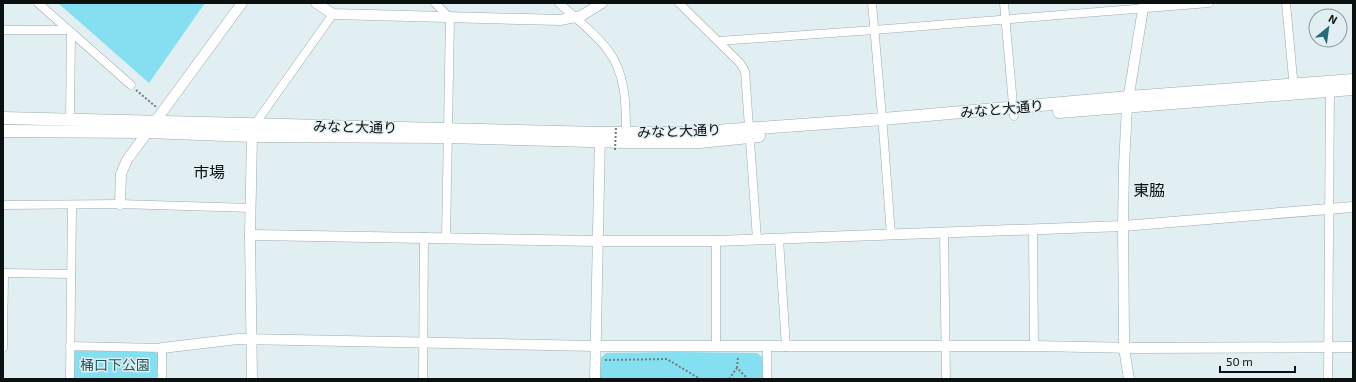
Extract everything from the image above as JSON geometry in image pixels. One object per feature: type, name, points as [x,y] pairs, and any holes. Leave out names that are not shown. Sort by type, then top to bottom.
[{"type":"main road","name":"みなと大通り","points":[[1330,87],[1353,80]]},
{"type":"main road","name":"みなと大通り","points":[[3,131],[147,132],[253,130],[599,137],[623,134],[750,132],[883,123],[1128,101],[1294,89],[1330,87],[1353,89]]},
{"type":"main road","name":"みなと大通り","points":[[3,118],[155,122],[253,130]]},
{"type":"street","points":[[38,3],[131,85]]},
{"type":"street","points":[[120,204],[121,174],[127,160],[242,3]]},
{"type":"street","points":[[316,3],[333,14],[560,20],[581,16],[602,3]]},
{"type":"street","points":[[435,3],[450,18],[446,238]]},
{"type":"street","points":[[559,3],[593,34],[607,49],[616,62],[624,88],[623,134]]},
{"type":"street","points":[[679,3],[719,41],[740,63],[745,71],[757,239]]},
{"type":"street","points":[[872,3],[891,235]]},
{"type":"street","points":[[1004,3],[1013,112]]},
{"type":"street","points":[[719,41],[1006,20],[1143,6],[1209,3]]},
{"type":"street","points":[[1286,3],[1294,89]]},
{"type":"street","points":[[1129,379],[1124,348],[1124,166],[1128,101],[1143,6]]},
{"type":"street","points":[[252,379],[250,208],[253,130],[333,14]]},
{"type":"street","points":[[3,30],[70,31]]},
{"type":"street","points":[[70,31],[70,119]]},
{"type":"street","points":[[1328,379],[1330,87]]},
{"type":"street","points":[[595,379],[599,137]]},
{"type":"street","points":[[3,205],[120,204],[250,208]]},
{"type":"street","points":[[70,379],[72,205]]},
{"type":"street","points":[[250,235],[597,241],[716,241],[1123,226],[1353,207]]},
{"type":"street","points":[[1033,230],[1034,346]]},
{"type":"street","points":[[944,232],[946,379]]},
{"type":"street","points":[[422,379],[424,237]]},
{"type":"street","points":[[779,239],[786,347]]},
{"type":"street","points":[[716,241],[716,346]]},
{"type":"street","points":[[3,348],[4,273],[71,274]]},
{"type":"street","points":[[70,346],[162,348],[238,339],[252,339],[595,346],[1034,346],[1124,348],[1353,347]]},
{"type":"street","points":[[767,347],[767,379]]},
{"type":"street","points":[[162,348],[162,379]]},
{"type":"path","points":[[131,85],[156,107]]},
{"type":"path","points":[[615,150],[623,134]]},
{"type":"path","points":[[729,379],[737,368],[738,351]]},
{"type":"path","points":[[605,360],[668,359],[700,379]]},
{"type":"path","points":[[737,368],[748,379]]},
{"type":"green space","points":[[58,3],[205,3],[149,83]]},
{"type":"green space","name":"桶口下公園","points":[[75,351],[152,351],[158,354],[157,379],[72,379],[72,355]]},
{"type":"green space","points":[[606,353],[757,353],[762,357],[763,379],[600,379],[600,359]]},
{"type":"district","name":"市場","points":[[209,172]]},
{"type":"district","name":"東脇","points":[[1149,190]]}]
